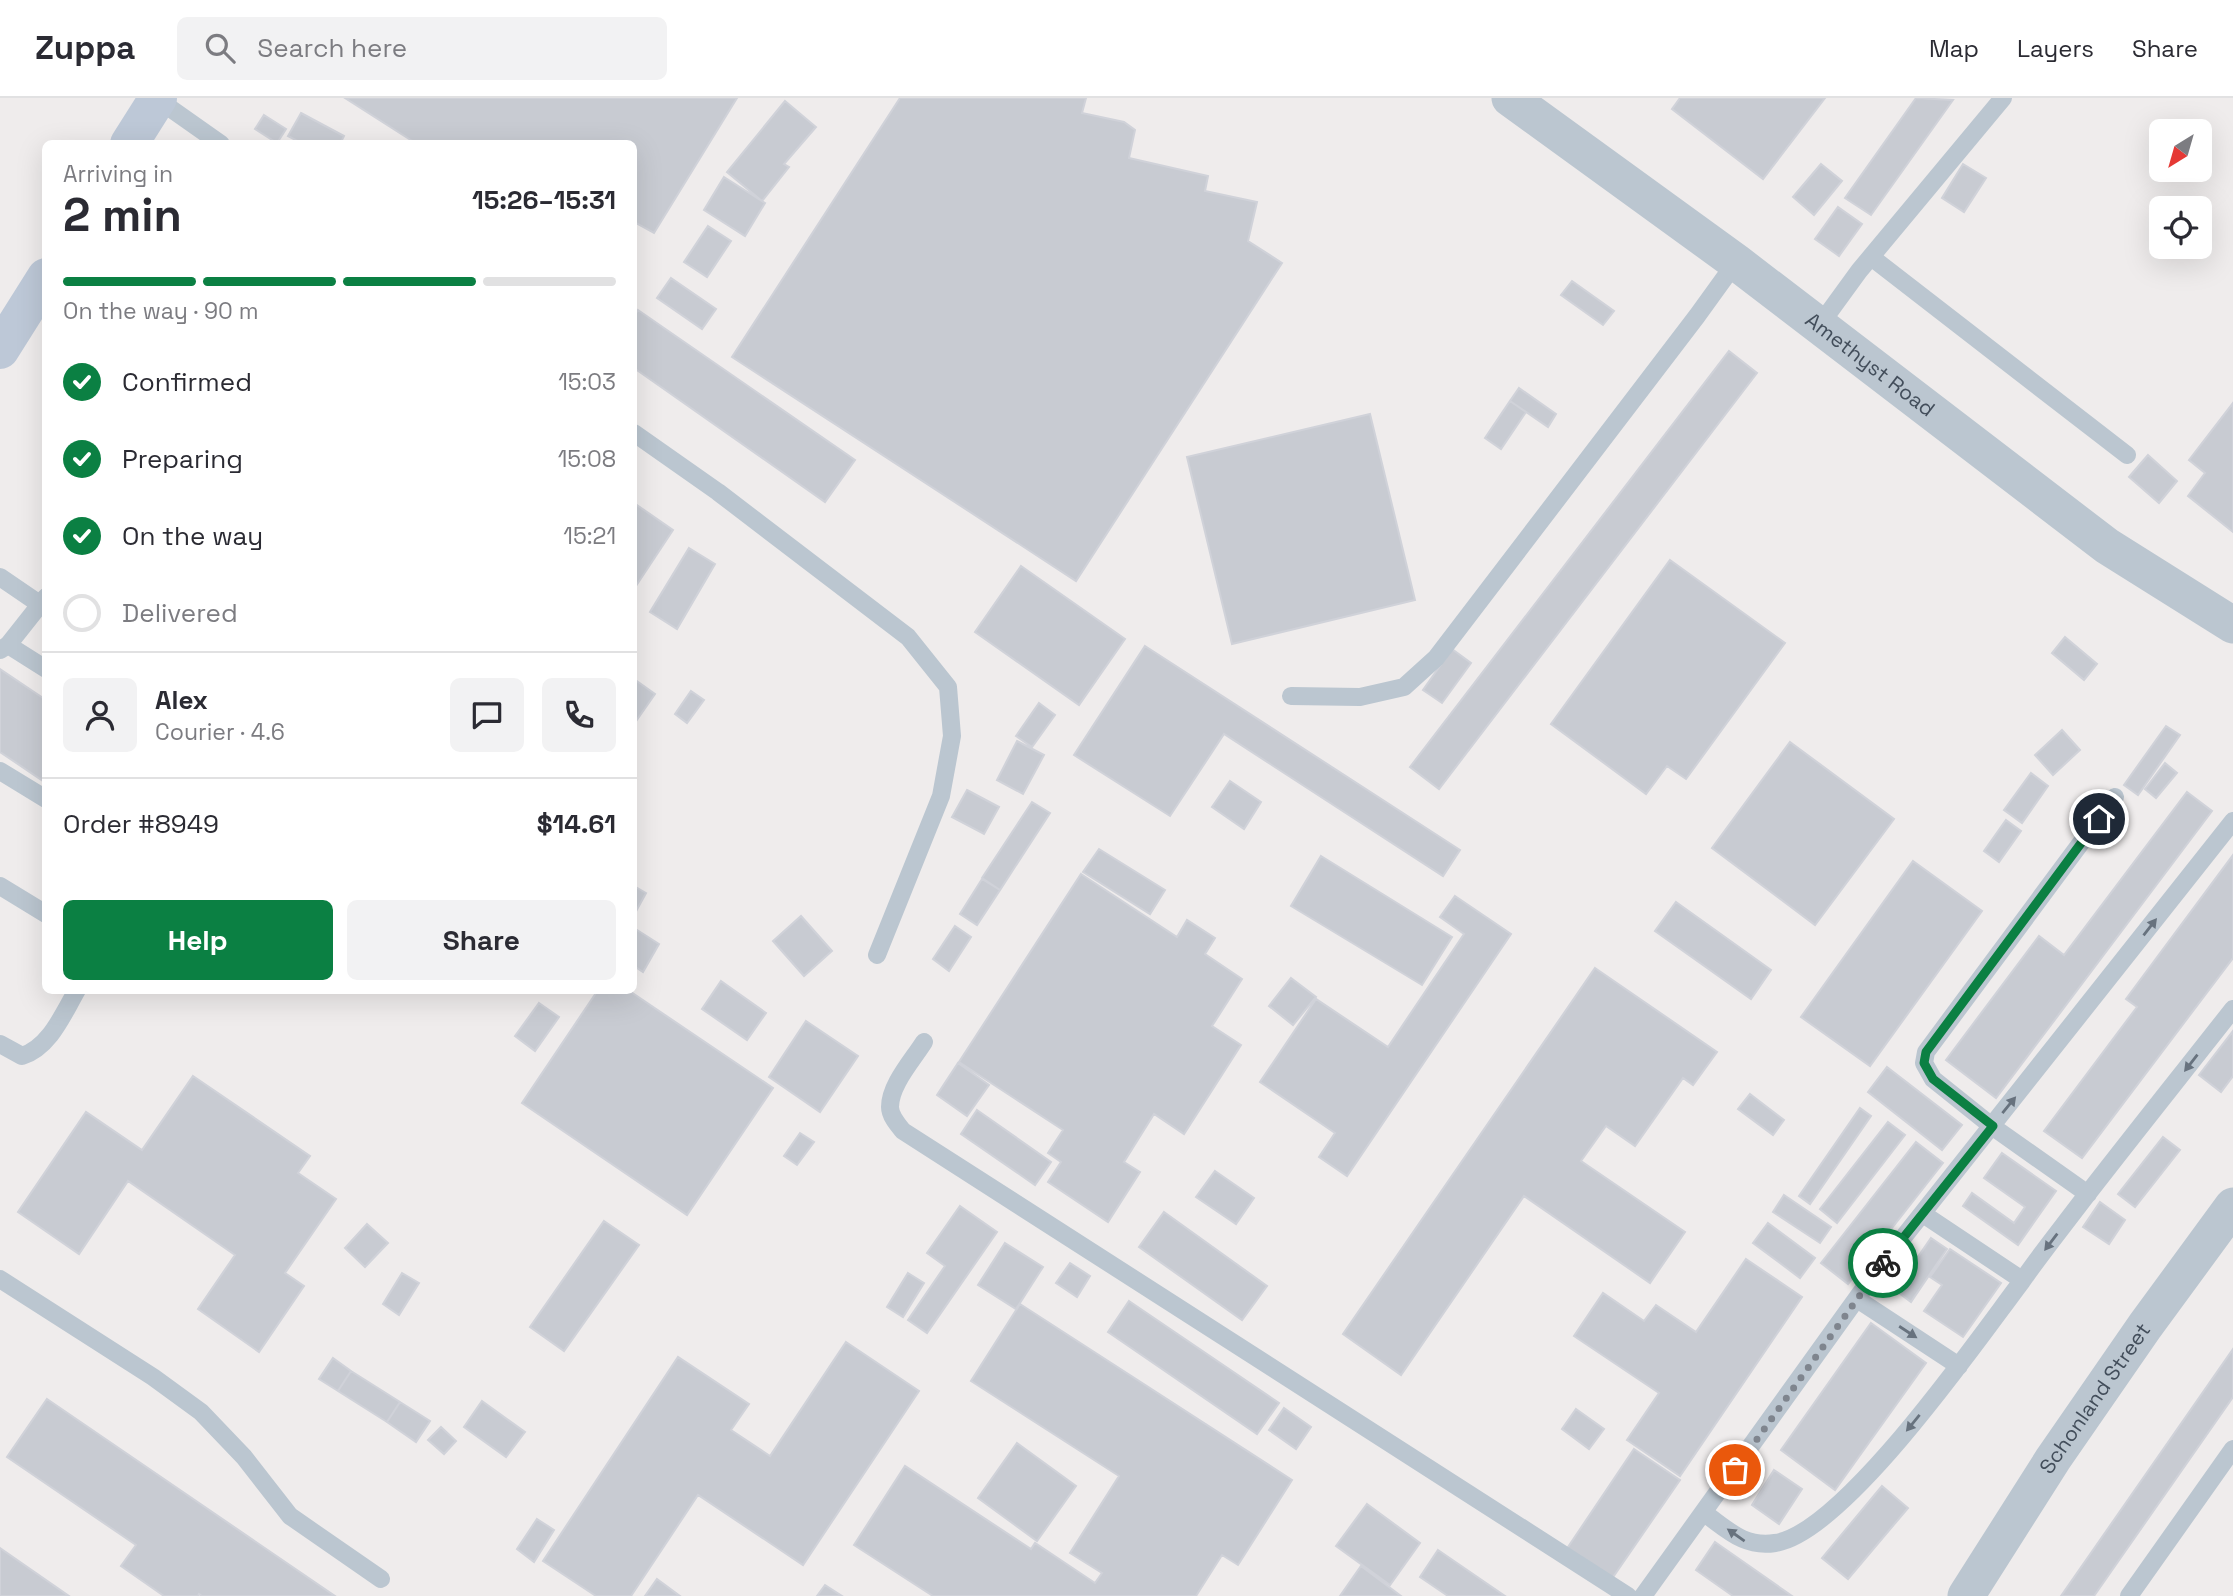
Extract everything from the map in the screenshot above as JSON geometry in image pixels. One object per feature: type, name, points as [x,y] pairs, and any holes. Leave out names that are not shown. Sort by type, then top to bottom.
[{"type":"main road","points":[[131,140],[157,98]]},
{"type":"main road","points":[[0,350],[42,283]]},
{"type":"street","name":"Amethyst Road","points":[[1510,98],[1736,262],[2107,546],[2233,625]]},
{"type":"street","name":"Schonland Street","points":[[1966,1596],[2061,1448],[2145,1326],[2233,1206]]},
{"type":"lane","points":[[157,98],[215,140]]},
{"type":"lane","points":[[1819,326],[1871,257],[2003,98]]},
{"type":"lane","points":[[1871,257],[2127,455]]},
{"type":"lane","points":[[1291,696],[1360,697],[1404,687],[1436,658],[1689,328],[1736,262]]},
{"type":"lane","points":[[637,435],[718,492],[908,637],[948,687],[952,736],[941,796],[877,955]]},
{"type":"lane","points":[[0,577],[42,600]]},
{"type":"lane","points":[[42,602],[4,648],[42,667]]},
{"type":"lane","points":[[0,771],[42,797]]},
{"type":"lane","points":[[2088,1194],[1933,1079],[1924,1063],[1926,1052],[2115,797]]},
{"type":"lane","points":[[1643,1596],[1857,1298],[2233,821]]},
{"type":"lane","points":[[0,886],[42,912]]},
{"type":"lane","points":[[0,1044],[22,1056],[34,1052],[47,1040],[76,994]]},
{"type":"lane","points":[[1704,1513],[1747,1543],[1775,1543],[1802,1533],[1829,1514],[1886,1455],[1959,1366],[2088,1194],[2233,1009]]},
{"type":"lane","points":[[923,1042],[894,1089],[889,1109],[903,1131],[1628,1596]]},
{"type":"lane","points":[[1923,1213],[2022,1280]]},
{"type":"lane","points":[[0,1279],[153,1377],[201,1412],[244,1457],[290,1516],[381,1579]]},
{"type":"lane","points":[[1857,1298],[1959,1366]]},
{"type":"lane","points":[[2129,1596],[2233,1449]]},
{"type":"building","points":[[345,98],[737,98],[654,233],[637,224],[637,140],[411,140]]},
{"type":"building","points":[[900,98],[1086,98],[1082,113],[1124,122],[1135,130],[1129,158],[1208,176],[1205,191],[1257,202],[1248,241],[1282,263],[1076,581],[732,357]]},
{"type":"building","points":[[1680,98],[1825,98],[1763,179],[1672,109]]},
{"type":"building","points":[[1916,98],[1953,100],[1871,215],[1845,198]]},
{"type":"building","points":[[785,101],[816,127],[784,164],[789,167],[762,201],[727,172]]},
{"type":"building","points":[[301,113],[344,136],[342,140],[296,140],[288,136]]},
{"type":"building","points":[[264,115],[286,129],[279,140],[272,140],[255,129]]},
{"type":"building","points":[[1821,164],[1842,181],[1814,215],[1793,197]]},
{"type":"building","points":[[1963,164],[1986,178],[1964,212],[1942,198]]},
{"type":"building","points":[[724,177],[765,203],[745,236],[704,210]]},
{"type":"building","points":[[1838,207],[1862,224],[1839,256],[1815,239]]},
{"type":"building","points":[[708,226],[731,241],[707,277],[684,262]]},
{"type":"building","points":[[671,278],[716,309],[702,329],[657,298]]},
{"type":"building","points":[[1572,281],[1614,311],[1603,325],[1561,295]]},
{"type":"building","points":[[637,312],[855,460],[825,502],[637,370]]},
{"type":"building","points":[[1729,351],[1757,373],[1439,789],[1410,767]]},
{"type":"building","points":[[1519,388],[1556,414],[1548,427],[1510,401]]},
{"type":"building","points":[[1510,401],[1526,412],[1501,449],[1485,438]]},
{"type":"building","points":[[2233,403],[2233,532],[2188,496],[2205,473],[2189,460]]},
{"type":"building","points":[[1370,414],[1415,600],[1232,644],[1187,457]]},
{"type":"building","points":[[2148,455],[2177,481],[2159,503],[2129,477]]},
{"type":"building","points":[[637,505],[673,530],[637,584]]},
{"type":"building","points":[[689,548],[715,564],[677,629],[650,612]]},
{"type":"building","points":[[1670,560],[1785,643],[1686,779],[1667,766],[1646,794],[1551,724]]},
{"type":"building","points":[[1021,566],[1125,639],[1079,705],[975,632]]},
{"type":"building","points":[[2065,637],[2097,664],[2084,680],[2052,653]]},
{"type":"building","points":[[1145,646],[1460,850],[1443,876],[1224,734],[1170,816],[1074,755]]},
{"type":"building","points":[[1452,649],[1471,663],[1442,703],[1423,690]]},
{"type":"building","points":[[0,669],[42,697],[42,780],[0,752]]},
{"type":"building","points":[[637,681],[655,694],[637,720]]},
{"type":"building","points":[[691,691],[704,700],[687,723],[675,714]]},
{"type":"building","points":[[1039,703],[1055,715],[1032,747],[1016,736]]},
{"type":"building","points":[[2166,726],[2180,735],[2138,795],[2124,785]]},
{"type":"building","points":[[2062,730],[2080,750],[2053,775],[2035,755]]},
{"type":"building","points":[[1017,741],[1044,755],[1023,794],[997,780]]},
{"type":"building","points":[[1790,742],[1894,819],[1815,925],[1712,848]]},
{"type":"building","points":[[2165,763],[2177,773],[2156,798],[2145,789]]},
{"type":"building","points":[[2031,773],[2048,786],[2022,823],[2004,810]]},
{"type":"building","points":[[1230,781],[1261,802],[1244,829],[1212,807]]},
{"type":"building","points":[[967,790],[999,807],[984,834],[952,817]]},
{"type":"building","points":[[2187,792],[2212,811],[1996,1098],[1946,1060],[2039,936],[2064,955]]},
{"type":"building","points":[[1032,802],[1050,813],[1000,890],[982,878]]},
{"type":"building","points":[[2006,820],[2021,831],[1999,862],[1984,851]]},
{"type":"building","points":[[1099,849],[1165,890],[1150,914],[1083,872]]},
{"type":"building","points":[[2233,855],[2233,958],[2082,1158],[2044,1131],[2137,1007],[2126,999]]},
{"type":"building","points":[[1321,856],[1452,937],[1422,985],[1291,906]]},
{"type":"building","points":[[1913,861],[1982,911],[1870,1066],[1801,1017]]},
{"type":"building","points":[[1081,874],[1177,937],[1187,920],[1215,938],[1205,954],[1242,979],[1212,1026],[1241,1045],[1184,1134],[1154,1114],[1124,1162],[1140,1172],[1108,1222],[1048,1182],[1061,1162],[1048,1153],[1063,1130],[959,1062]]},
{"type":"building","points":[[982,879],[1000,890],[977,925],[960,914]]},
{"type":"building","points":[[637,888],[646,893],[637,910]]},
{"type":"building","points":[[1455,896],[1511,934],[1347,1176],[1319,1157],[1335,1133],[1260,1082],[1316,999],[1388,1047],[1464,934],[1440,917]]},
{"type":"building","points":[[1676,902],[1771,970],[1751,999],[1655,931]]},
{"type":"building","points":[[801,916],[832,951],[804,976],[773,941]]},
{"type":"building","points":[[955,926],[971,937],[949,971],[933,959]]},
{"type":"building","points":[[637,930],[659,944],[643,972],[637,968]]},
{"type":"building","points":[[1595,968],[1717,1052],[1693,1085],[1683,1078],[1635,1146],[1606,1126],[1581,1161],[1685,1232],[1650,1283],[1524,1196],[1401,1375],[1343,1334]]},
{"type":"building","points":[[1291,978],[1316,997],[1293,1025],[1269,1006]]},
{"type":"building","points":[[721,981],[766,1013],[747,1040],[702,1009]]},
{"type":"building","points":[[595,994],[634,994],[773,1088],[687,1215],[522,1103]]},
{"type":"building","points":[[539,1003],[559,1017],[535,1051],[515,1036]]},
{"type":"building","points":[[806,1021],[858,1056],[820,1112],[769,1077]]},
{"type":"building","points":[[2233,1031],[2233,1076],[2221,1092],[2199,1075]]},
{"type":"building","points":[[958,1063],[989,1085],[967,1116],[937,1095]]},
{"type":"building","points":[[1887,1067],[1962,1125],[1942,1150],[1868,1092]]},
{"type":"building","points":[[193,1076],[310,1156],[298,1173],[336,1199],[285,1273],[304,1286],[259,1352],[198,1309],[235,1255],[128,1181],[79,1254],[18,1212],[86,1112],[142,1150]]},
{"type":"building","points":[[1750,1094],[1784,1120],[1773,1135],[1738,1109]]},
{"type":"building","points":[[1860,1108],[1871,1116],[1810,1204],[1799,1196]]},
{"type":"building","points":[[977,1110],[1051,1162],[1035,1185],[961,1134]]},
{"type":"building","points":[[1888,1122],[1905,1135],[1837,1223],[1820,1209]]},
{"type":"building","points":[[800,1133],[814,1142],[797,1165],[784,1156]]},
{"type":"building","points":[[2163,1137],[2180,1150],[2135,1207],[2118,1194]]},
{"type":"building","points":[[1916,1142],[1943,1163],[1848,1284],[1821,1263]]},
{"type":"building","points":[[2002,1153],[2056,1191],[2018,1245],[1963,1206],[1972,1193],[2014,1223],[2025,1207],[1984,1178]]},
{"type":"building","points":[[1215,1171],[1254,1198],[1236,1224],[1196,1197]]},
{"type":"building","points":[[1784,1195],[1831,1227],[1820,1243],[1773,1212]]},
{"type":"building","points":[[2100,1202],[2125,1220],[2109,1244],[2083,1227]]},
{"type":"building","points":[[960,1206],[997,1232],[927,1333],[908,1320],[945,1266],[927,1253]]},
{"type":"building","points":[[1164,1212],[1267,1286],[1242,1320],[1139,1247]]},
{"type":"building","points":[[604,1221],[639,1245],[564,1351],[530,1327]]},
{"type":"building","points":[[1768,1223],[1815,1258],[1800,1278],[1753,1243]]},
{"type":"building","points":[[367,1224],[388,1243],[365,1267],[345,1248]]},
{"type":"building","points":[[1931,1238],[1947,1249],[1911,1302],[1895,1290]]},
{"type":"building","points":[[1005,1243],[1043,1267],[1016,1309],[978,1285]]},
{"type":"building","points":[[1950,1249],[2001,1283],[1963,1337],[1924,1311],[1942,1285],[1930,1277]]},
{"type":"building","points":[[1746,1259],[1802,1297],[1680,1476],[1627,1440],[1659,1393],[1574,1336],[1603,1293],[1644,1321],[1656,1305],[1696,1332]]},
{"type":"building","points":[[1070,1263],[1090,1276],[1077,1297],[1056,1283]]},
{"type":"building","points":[[402,1273],[419,1283],[399,1315],[383,1304]]},
{"type":"building","points":[[908,1273],[924,1283],[903,1317],[887,1307]]},
{"type":"building","points":[[1129,1301],[1279,1403],[1257,1434],[1108,1332]]},
{"type":"building","points":[[1020,1304],[1292,1480],[1238,1565],[1222,1555],[1196,1596],[933,1596],[854,1545],[905,1466],[1031,1549],[1035,1543],[1095,1583],[1102,1573],[1070,1553],[1119,1476],[971,1381]]},
{"type":"building","points":[[1871,1323],[1926,1363],[1835,1490],[1781,1450]]},
{"type":"building","points":[[846,1342],[919,1391],[803,1565],[698,1495],[631,1596],[596,1596],[543,1561],[678,1357],[749,1404],[731,1430],[770,1456]]},
{"type":"building","points":[[2233,1349],[2233,1397],[2094,1596],[2061,1596]]},
{"type":"building","points":[[333,1358],[351,1371],[338,1391],[319,1379]]},
{"type":"building","points":[[351,1371],[400,1402],[387,1422],[338,1391]]},
{"type":"building","points":[[47,1399],[335,1596],[164,1596],[121,1566],[136,1545],[7,1457]]},
{"type":"building","points":[[482,1401],[525,1432],[506,1457],[464,1427]]},
{"type":"building","points":[[400,1402],[430,1421],[416,1442],[387,1422]]},
{"type":"building","points":[[1284,1408],[1311,1427],[1296,1449],[1269,1430]]},
{"type":"building","points":[[1576,1409],[1604,1429],[1589,1449],[1562,1429]]},
{"type":"building","points":[[441,1427],[456,1441],[444,1454],[428,1440]]},
{"type":"building","points":[[1017,1443],[1076,1486],[1037,1541],[978,1498]]},
{"type":"building","points":[[1634,1449],[1680,1480],[1611,1580],[1566,1550]]},
{"type":"building","points":[[1774,1470],[1802,1489],[1779,1524],[1752,1505]]},
{"type":"building","points":[[1882,1486],[1908,1508],[1848,1579],[1822,1558]]},
{"type":"building","points":[[1367,1504],[1420,1543],[1390,1585],[1336,1546]]},
{"type":"building","points":[[537,1519],[554,1530],[534,1562],[517,1549]]},
{"type":"building","points":[[1715,1542],[1792,1596],[1733,1596],[1696,1570]]},
{"type":"building","points":[[0,1548],[69,1596],[0,1596]]},
{"type":"building","points":[[1438,1550],[1505,1596],[1448,1596],[1420,1577]]},
{"type":"building","points":[[1361,1566],[1401,1596],[1340,1596]]},
{"type":"building","points":[[657,1579],[680,1596],[645,1596]]},
{"type":"building","points":[[825,1585],[842,1596],[817,1596]]},
{"type":"way so far","points":[[1735,1470],[1883,1263]]},
{"type":"route","points":[[1883,1263],[1993,1126],[1933,1079],[1924,1063],[1926,1052],[2099,819]]}]
